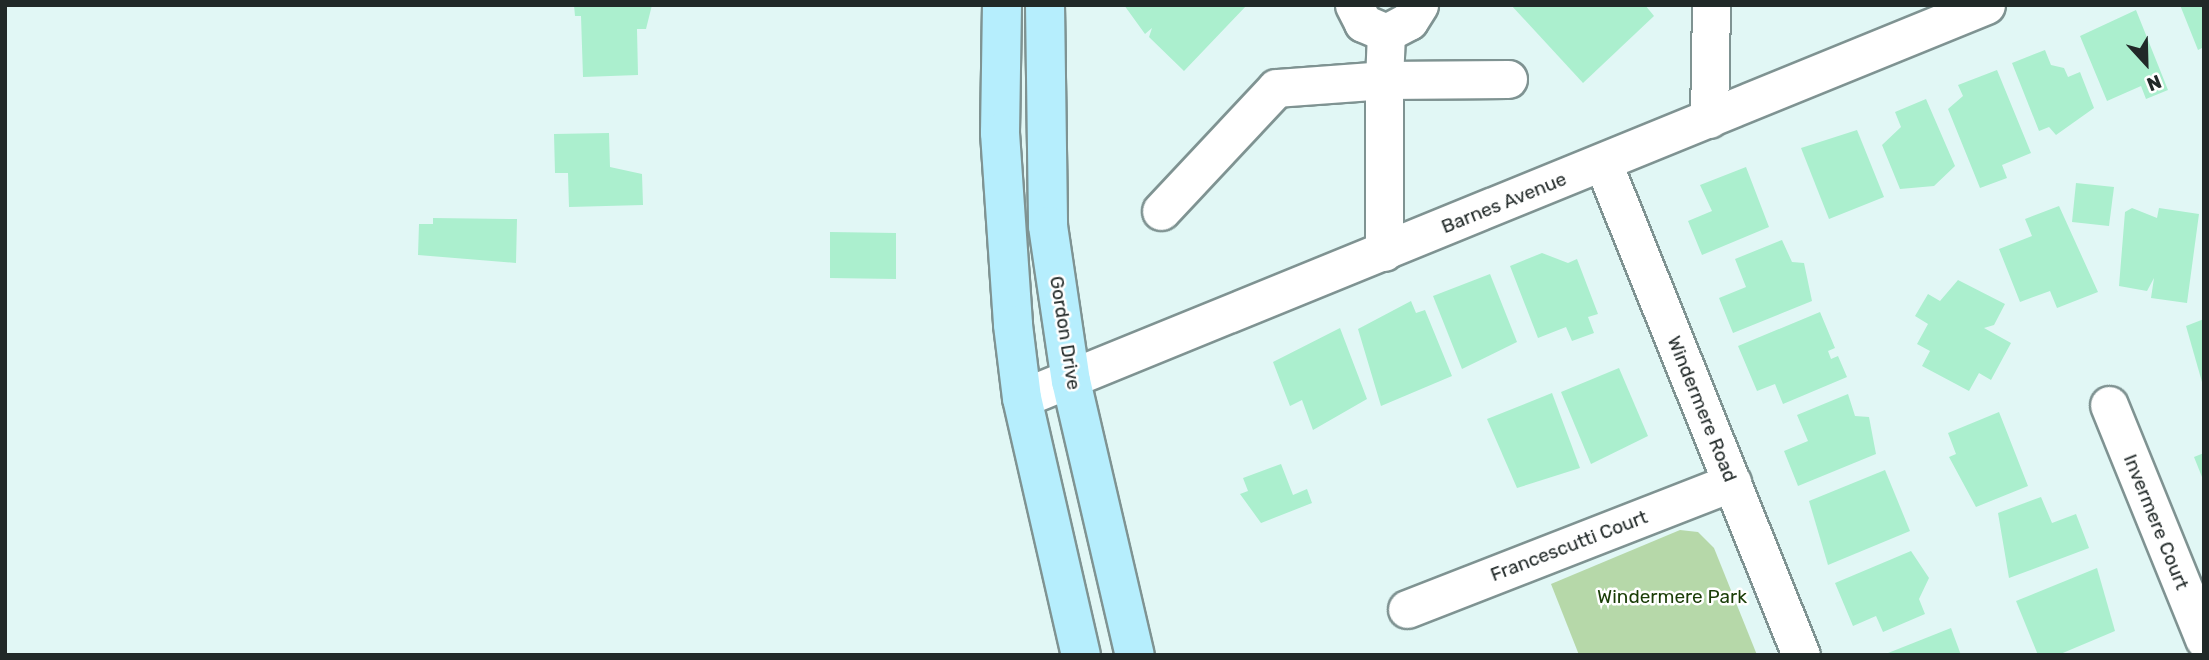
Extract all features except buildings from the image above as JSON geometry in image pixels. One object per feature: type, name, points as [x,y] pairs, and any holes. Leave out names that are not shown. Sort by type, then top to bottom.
[{"type":"main road","points":[[1002,5],[1000,132],[1021,398],[1080,655]]},
{"type":"main road","name":"Gordon Drive","points":[[1045,5],[1048,226],[1071,381],[1135,655]]},
{"type":"street","points":[[1354,5],[1363,23],[1385,33]]},
{"type":"street","points":[[1385,33],[1409,20],[1419,5]]},
{"type":"street","points":[[1709,119],[1710,5]]},
{"type":"street","name":"Barnes Avenue","points":[[1021,398],[1071,381],[1986,5]]},
{"type":"street","points":[[1384,253],[1385,33]]},
{"type":"street","points":[[1161,211],[1276,88],[1384,80],[1508,79]]},
{"type":"street","name":"Windermere Road","points":[[1603,163],[1801,655]]},
{"type":"street","name":"Invermere Court","points":[[2109,405],[2204,639]]},
{"type":"street","name":"Francescutti Court","points":[[1407,609],[1732,482]]},
{"type":"green space","name":"Windermere Park","points":[[1680,530],[1698,532],[1714,548],[1757,655],[1579,655],[1551,584]]}]
